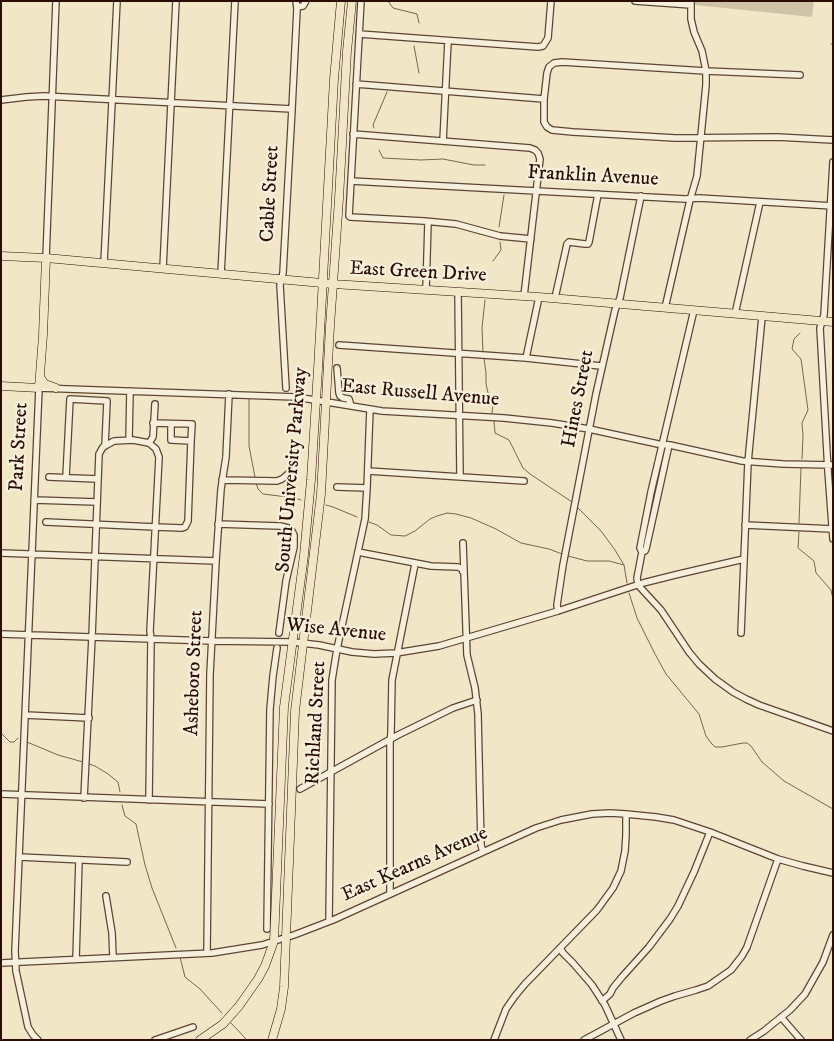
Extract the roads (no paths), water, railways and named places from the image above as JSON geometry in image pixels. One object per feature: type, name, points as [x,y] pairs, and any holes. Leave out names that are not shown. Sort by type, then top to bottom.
[{"type":"main road","name":"South University Parkway","points":[[200,1040],[223,1024],[239,1006],[258,979],[274,941],[284,707],[306,530],[316,400],[334,79],[341,1]]},
{"type":"main road","name":"South University Parkway","points":[[272,1040],[281,1009],[284,987],[295,711],[319,516],[347,51],[352,1]]},
{"type":"main road","name":"East Green Drive","points":[[1,256],[46,258],[333,284],[555,298],[833,322]]},
{"type":"main road","name":"Park Street","points":[[39,388],[46,258]]},
{"type":"main road","points":[[40,377],[45,384],[56,388]]},
{"type":"main road","name":"East Russell Avenue","points":[[1,386],[39,388]]},
{"type":"street","name":"Park Street","points":[[46,258],[56,1]]},
{"type":"street","points":[[104,263],[118,1]]},
{"type":"street","points":[[163,268],[176,1]]},
{"type":"street","points":[[221,274],[235,1]]},
{"type":"street","points":[[297,3],[303,6],[306,1]]},
{"type":"street","points":[[361,1],[350,217],[456,224],[500,236],[531,238]]},
{"type":"street","points":[[359,34],[538,47],[543,46],[548,38],[551,1]]},
{"type":"street","points":[[635,1],[691,3],[691,19],[702,51],[706,71],[697,176],[665,308]]},
{"type":"street","name":"Cable Street","points":[[286,388],[280,285],[283,273],[297,3]]},
{"type":"street","points":[[443,141],[448,41]]},
{"type":"street","points":[[800,75],[554,63],[549,67],[547,73],[544,122],[552,130],[572,132],[701,138],[777,137],[833,140]]},
{"type":"street","points":[[356,84],[544,99]]},
{"type":"street","points":[[1,100],[52,96],[292,110]]},
{"type":"street","points":[[353,134],[530,148],[535,150],[540,159],[524,296]]},
{"type":"street","points":[[833,162],[825,311],[820,328],[830,465],[833,539]]},
{"type":"street","name":"Franklin Avenue","points":[[351,181],[831,206]]},
{"type":"street","points":[[555,298],[567,244],[569,242],[588,244],[589,242],[598,194]]},
{"type":"street","name":"Hines Street","points":[[558,611],[557,605],[563,566],[601,366],[615,310],[620,298],[641,196]]},
{"type":"street","points":[[735,314],[760,202]]},
{"type":"street","points":[[426,290],[428,222]]},
{"type":"street","points":[[458,292],[460,476]]},
{"type":"street","points":[[526,358],[539,297]]},
{"type":"street","points":[[694,310],[665,445],[644,525],[640,548],[642,552],[637,580],[638,585],[661,610],[688,652],[699,664],[733,692],[759,705],[833,731]]},
{"type":"street","points":[[741,633],[748,462],[762,316]]},
{"type":"street","points":[[340,346],[526,358],[601,366]]},
{"type":"street","points":[[337,368],[340,396],[350,399],[350,406]]},
{"type":"street","name":"Park Street","points":[[38,1040],[28,1027],[15,961],[39,388]]},
{"type":"street","name":"East Russell Avenue","points":[[39,388],[296,396],[382,411],[541,422],[589,429],[748,462],[830,465]]},
{"type":"street","points":[[128,440],[130,391]]},
{"type":"street","name":"Asheboro Street","points":[[207,953],[210,674],[218,524],[226,457],[228,394]]},
{"type":"street","points":[[66,478],[70,399],[106,401],[105,446]]},
{"type":"street","points":[[150,443],[153,437],[155,404]]},
{"type":"street","name":"Richland Street","points":[[329,922],[332,680],[365,520],[370,409]]},
{"type":"street","points":[[46,522],[185,527],[188,521],[192,424],[154,423]]},
{"type":"street","points":[[171,424],[171,440],[191,441]]},
{"type":"street","points":[[84,798],[99,454],[105,446],[114,441],[128,440],[150,443],[156,448],[159,457],[150,632],[150,800]]},
{"type":"street","points":[[368,471],[524,480]]},
{"type":"street","points":[[222,480],[277,481],[288,474]]},
{"type":"street","points":[[49,476],[98,479]]},
{"type":"street","points":[[337,486],[367,488]]},
{"type":"street","points":[[34,500],[98,502]]},
{"type":"street","points":[[218,524],[280,526],[292,531],[294,546],[286,581],[279,632]]},
{"type":"street","points":[[745,525],[832,529]]},
{"type":"street","points":[[463,544],[467,654],[476,688],[477,700],[481,845],[483,852]]},
{"type":"street","points":[[358,552],[415,564],[458,567],[464,572]]},
{"type":"street","points":[[1,553],[216,561]]},
{"type":"street","name":"Wise Avenue","points":[[1,634],[292,642],[362,653],[396,653],[467,639],[638,585],[744,559]]},
{"type":"street","points":[[390,894],[392,680],[415,564]]},
{"type":"street","points":[[267,929],[270,702],[277,648]]},
{"type":"street","points":[[300,789],[453,708],[477,700]]},
{"type":"street","points":[[25,715],[88,718]]},
{"type":"street","points":[[1,794],[269,804]]},
{"type":"street","name":"East Kearns Avenue","points":[[1,963],[207,953],[262,945],[329,922],[536,828],[561,820],[592,814],[626,814],[674,820],[778,859],[833,873]]},
{"type":"street","points":[[494,1040],[506,1009],[515,996],[607,898],[617,879],[626,851],[626,814]]},
{"type":"street","points":[[602,1001],[649,948],[670,919],[694,872],[710,832]]},
{"type":"street","points":[[19,857],[127,862]]},
{"type":"street","points":[[584,1040],[661,1001],[708,986],[731,970],[747,947],[778,859]]},
{"type":"street","points":[[76,959],[79,860]]},
{"type":"street","points":[[106,896],[114,957]]},
{"type":"street","points":[[750,1040],[781,1018],[804,994],[822,962],[833,935]]},
{"type":"street","points":[[560,948],[592,985],[621,1040]]},
{"type":"street","points":[[781,1018],[801,1040]]},
{"type":"street","points":[[155,1040],[193,1027]]},
{"type":"waterway","points":[[388,1],[393,8],[417,14],[419,23]]},
{"type":"waterway","points":[[414,46],[419,73]]},
{"type":"waterway","points":[[374,128],[373,125],[387,92]]},
{"type":"waterway","points":[[379,150],[383,158],[443,159],[474,165],[485,165]]},
{"type":"waterway","points":[[499,227],[504,195]]},
{"type":"waterway","points":[[493,261],[501,250],[500,242]]},
{"type":"waterway","points":[[483,352],[482,328],[485,300]]},
{"type":"waterway","points":[[800,333],[794,339],[792,349],[801,359],[808,410],[802,423],[802,459]]},
{"type":"waterway","points":[[484,358],[486,384],[493,404],[492,413]]},
{"type":"waterway","points":[[249,399],[249,446],[255,477]]},
{"type":"waterway","points":[[494,421],[495,433],[509,440],[523,468],[572,502]]},
{"type":"waterway","points":[[799,523],[801,468]]},
{"type":"waterway","points":[[256,483],[258,489],[263,494],[301,500]]},
{"type":"waterway","points":[[326,505],[357,517]]},
{"type":"waterway","points":[[577,507],[601,531],[615,550],[624,565],[627,583]]},
{"type":"waterway","points":[[369,522],[391,535],[405,536],[430,519],[447,513],[456,514],[471,518],[496,529],[521,543],[562,554]]},
{"type":"waterway","points":[[799,532],[798,548],[814,561],[816,573],[831,590],[833,599]]},
{"type":"waterway","points":[[568,556],[587,561],[609,561],[624,565]]},
{"type":"waterway","points":[[629,593],[637,618],[655,654],[666,674],[699,714],[706,736],[711,743],[715,747],[747,743],[762,762],[784,781],[833,809]]},
{"type":"waterway","points":[[1,733],[10,742],[14,742],[18,738]]},
{"type":"waterway","points":[[27,742],[58,755],[83,762]]},
{"type":"waterway","points":[[89,764],[108,774],[118,782],[120,792]]},
{"type":"waterway","points":[[122,805],[125,816],[136,824],[152,888],[176,948]]},
{"type":"waterway","points":[[180,957],[185,977],[200,989],[222,1013]]},
{"type":"waterway","points":[[231,1023],[247,1040]]}]
